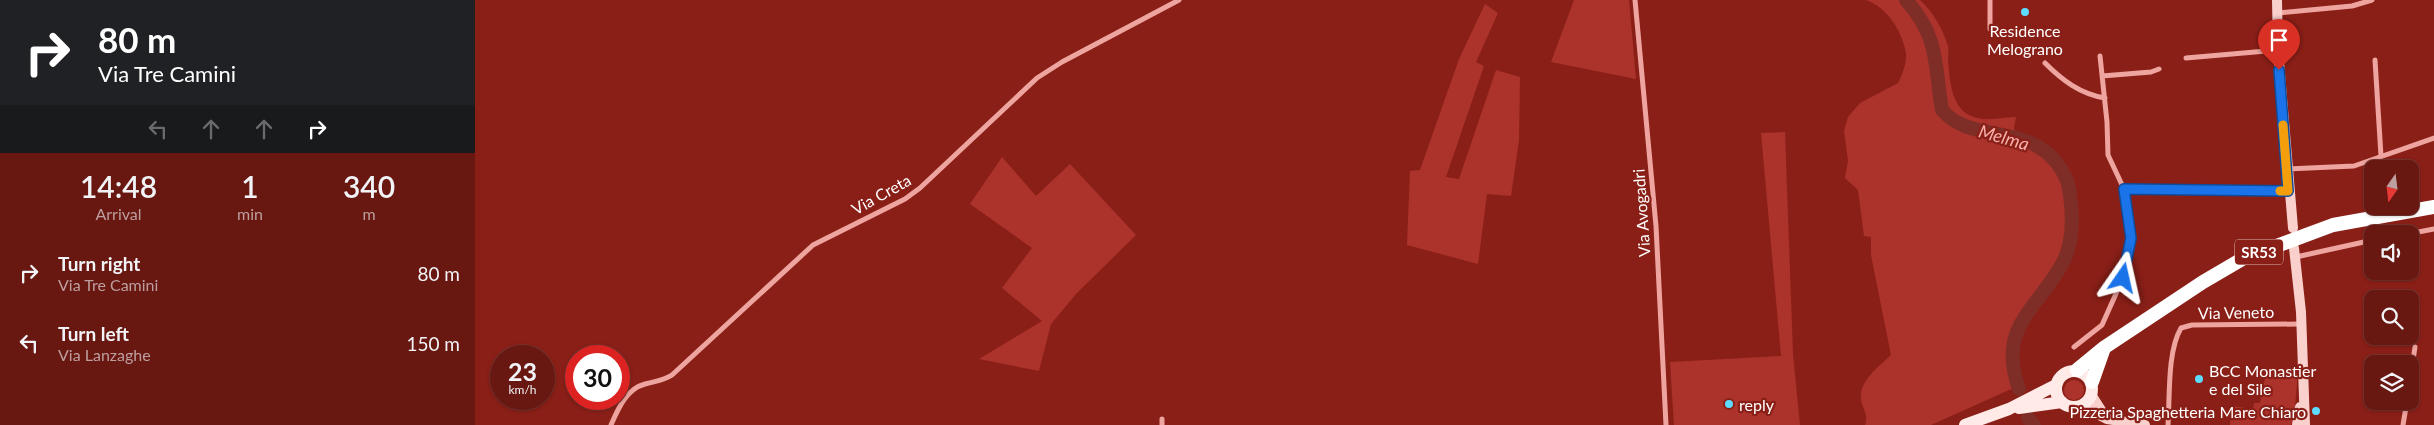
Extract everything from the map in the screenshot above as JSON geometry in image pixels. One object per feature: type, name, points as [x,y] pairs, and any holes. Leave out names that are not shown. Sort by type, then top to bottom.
[{"type":"highway","name":"SR53","points":[[2077,370],[2105,347],[2203,282],[2244,258],[2333,226],[2434,207]]},
{"type":"highway","points":[[2092,389],[2105,347]]},
{"type":"main road","points":[[1965,425],[2009,409],[2056,385],[2064,373],[2077,370],[2087,375],[2092,389],[2082,406],[2074,407],[2062,402],[2057,396],[2056,385]]},
{"type":"main road","points":[[2009,409],[2062,402]]},
{"type":"street","name":"Via Creta","points":[[611,425],[617,410],[631,392],[639,386],[664,380],[671,375],[813,245],[905,199],[920,188],[1011,101],[1062,62],[1179,0]]},
{"type":"street","name":"Via Avogadri","points":[[1635,0],[1656,226],[1666,425]]},
{"type":"street","points":[[1990,0],[1990,29]]},
{"type":"street","points":[[2277,0],[2278,50],[2288,191],[2293,228]]},
{"type":"street","points":[[2278,13],[2352,6],[2372,0]]},
{"type":"street","points":[[2185,58],[2278,50]]},
{"type":"street","points":[[2074,347],[2102,325],[2123,278],[2131,238],[2124,189],[2108,155],[2105,98],[2100,56]]},
{"type":"street","points":[[2375,60],[2381,156]]},
{"type":"street","points":[[2045,63],[2071,85],[2087,94],[2105,98]]},
{"type":"street","points":[[2102,76],[2159,70]]},
{"type":"street","points":[[2287,169],[2354,166],[2434,138]]},
{"type":"street","points":[[2124,189],[2288,191]]},
{"type":"street","points":[[2419,232],[2434,229]]},
{"type":"street","points":[[2305,425],[2301,324],[2295,252],[2364,241]]},
{"type":"street","name":"Via Veneto","points":[[2168,425],[2171,371],[2175,342],[2181,328],[2193,325],[2301,324]]},
{"type":"street","points":[[2414,355],[2415,347]]},
{"type":"street","points":[[2092,389],[2107,422]]},
{"type":"street","points":[[2297,425],[2303,399]]},
{"type":"street","points":[[2082,406],[2107,422],[2145,425]]},
{"type":"street","points":[[2403,425],[2406,410]]},
{"type":"shaded area","points":[[1574,0],[1629,0],[1636,79],[1551,62]]},
{"type":"shaded area","points":[[1866,0],[1920,0],[1933,15],[1946,40],[1951,86],[1956,101],[1961,108],[1966,113],[1979,118],[2016,117],[2014,128],[2016,134],[2038,143],[2062,164],[2071,183],[2074,218],[2073,237],[2066,261],[2044,296],[2027,315],[2019,331],[2014,356],[2017,376],[2021,374],[2018,386],[1931,425],[1865,425],[1866,415],[1861,399],[1861,392],[1867,380],[1891,355],[1871,255],[1871,237],[1864,236],[1858,190],[1845,178],[1848,161],[1844,131],[1848,117],[1860,103],[1898,83],[1904,69],[1906,57],[1904,45],[1897,28],[1881,8]]},
{"type":"shaded area","points":[[1485,4],[1498,13],[1476,62],[1484,66],[1446,177],[1459,179],[1496,70],[1520,77],[1519,140],[1511,196],[1487,194],[1478,264],[1407,245],[1410,171],[1420,170],[1459,59]]},
{"type":"shaded area","points":[[1785,132],[1793,354],[1800,425],[1674,425],[1670,362],[1781,356],[1761,133]]},
{"type":"shaded area","points":[[1002,157],[1036,196],[1070,164],[1136,235],[1076,294],[1051,324],[1039,371],[979,359],[1042,321],[1002,288],[1032,248],[970,204]]},
{"type":"shaded area","points":[[2298,370],[2294,419],[2291,425],[2230,425],[2232,406],[2253,409],[2254,403],[2260,403],[2266,373]]},
{"type":"shaded area","points":[[2074,380],[2081,383],[2084,390],[2081,397],[2074,400],[2067,397],[2064,390],[2067,383]]},
{"type":"waterway","name":"Melma","points":[[1906,0],[1917,14],[1930,39],[1934,52],[1942,110],[1954,120],[1968,127],[2029,142],[2043,150],[2059,165],[2068,182],[2072,218],[2069,247],[2062,264],[2031,308],[2016,335],[2013,350],[2013,368],[2019,389]]},
{"type":"waterway","name":"Melma","points":[[2028,418],[2034,425]]},
{"type":"slow traffic","points":[[2280,191],[2288,191],[2283,125]]},
{"type":"place","name":"Residence Melograno","points":[[2025,12]]},
{"type":"place","name":"BCC Monastier e del Sile","points":[[2199,379]]},
{"type":"place","name":"reply","points":[[1729,404]]},
{"type":"place","name":"Pizzeria Spaghetteria Mare Chiaro","points":[[2316,411]]},
{"type":"route","points":[[2123,278],[2131,238],[2124,189],[2288,191],[2279,70]]}]
